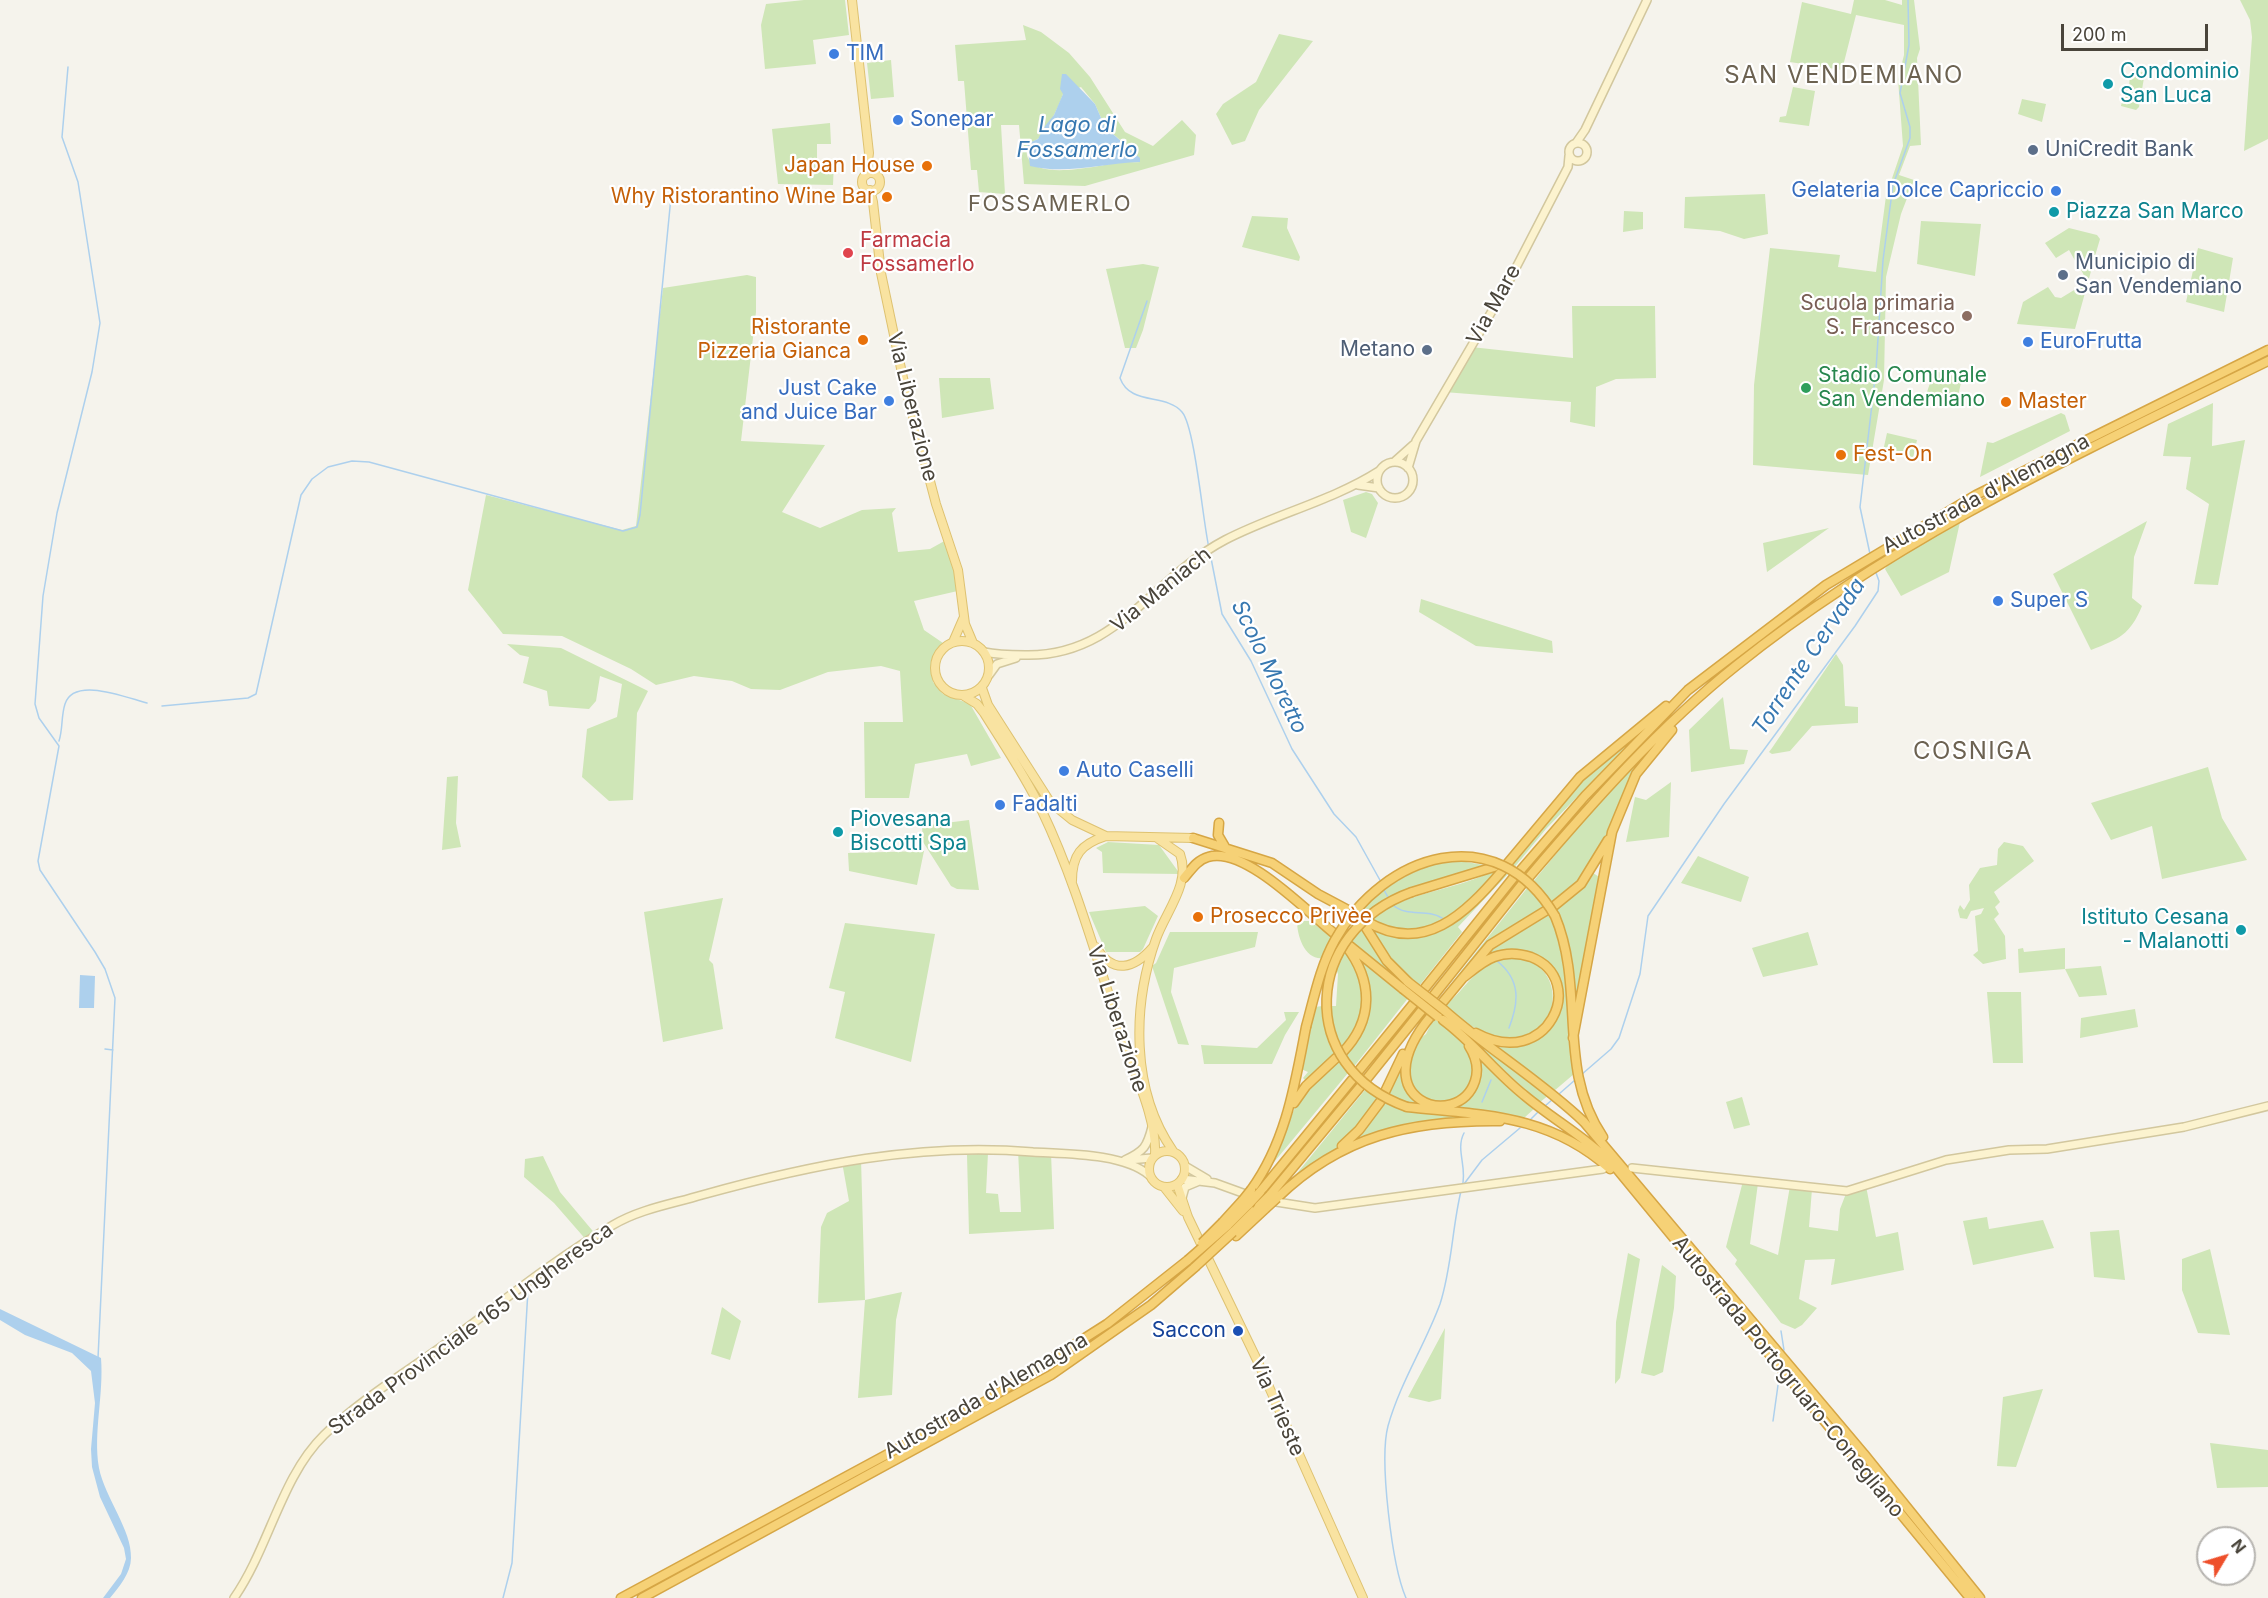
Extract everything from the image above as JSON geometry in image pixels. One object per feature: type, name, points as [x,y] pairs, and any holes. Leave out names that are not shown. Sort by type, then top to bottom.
[{"type":"highway","name":"Autostrada d'Alemagna","points":[[1425,988],[1517,874],[1585,796],[1688,690],[1826,585],[1976,495],[2268,350]]},
{"type":"highway","name":"Autostrada d'Alemagna","points":[[1434,995],[1526,880],[1616,777],[1735,666],[1778,633],[1895,553],[1975,507],[2268,361]]},
{"type":"highway","points":[[1193,838],[1272,863],[1318,894],[1391,932],[1402,934],[1439,927],[1473,904],[1501,866],[1599,759],[1688,690]]},
{"type":"highway","points":[[1274,1196],[1337,1151],[1359,1130],[1382,1098],[1413,1040],[1440,1013],[1464,977],[1490,945],[1550,908],[1581,884],[1601,855],[1636,774],[1648,756],[1697,701]]},
{"type":"highway","points":[[1219,823],[1218,835],[1225,847]]},
{"type":"highway","points":[[1573,1038],[1612,832]]},
{"type":"highway","points":[[1184,878],[1195,865],[1208,857],[1222,856],[1238,860],[1289,894],[1335,934]]},
{"type":"highway","points":[[1246,1202],[1269,1161],[1290,1108],[1306,1027],[1324,965],[1344,926],[1373,891],[1410,867],[1442,857],[1474,857],[1490,861],[1530,884],[1555,916],[1564,937],[1570,968],[1576,1071],[1583,1100],[1602,1135],[1662,1213]]},
{"type":"highway","points":[[1501,866],[1412,892],[1373,910],[1350,932],[1335,958],[1327,994],[1330,1025],[1339,1051],[1359,1080],[1382,1096],[1407,1107],[1518,1121],[1548,1129],[1576,1143],[1603,1163],[1687,1253]]},
{"type":"highway","points":[[1359,917],[1387,961],[1406,985]]},
{"type":"highway","points":[[1290,1108],[1306,1086],[1339,1055],[1361,1027],[1367,1006],[1362,973],[1346,944],[1406,985],[1440,1013],[1563,1102],[1584,1122],[1662,1213]]},
{"type":"highway","points":[[1440,1013],[1481,1035],[1509,1043],[1538,1035],[1545,1029],[1556,1011],[1559,999],[1553,977],[1537,960],[1524,955],[1516,953],[1494,957],[1464,977]]},
{"type":"highway","name":"Autostrada d'Alemagna","points":[[642,1598],[991,1410],[1051,1375],[1197,1269],[1230,1229],[1246,1202],[1260,1192],[1414,1003]]},
{"type":"highway","points":[[1230,1229],[1262,1208],[1274,1196],[1422,1010]]},
{"type":"highway","points":[[1413,1040],[1404,1066],[1404,1076],[1410,1090],[1421,1101],[1435,1106],[1460,1101],[1473,1086],[1477,1071],[1476,1061],[1466,1042],[1440,1013]]},
{"type":"highway","name":"Autostrada Portogruaro-Conegliano","points":[[1440,1013],[1537,1106],[1580,1135],[1606,1157],[1970,1598]]},
{"type":"highway","points":[[1337,1151],[1385,1133],[1430,1124],[1518,1121]]},
{"type":"highway","name":"Autostrada Portogruaro-Conegliano","points":[[1662,1213],[1980,1598]]},
{"type":"highway","name":"Autostrada d'Alemagna","points":[[621,1598],[986,1401],[1107,1324],[1188,1258],[1230,1229]]},
{"type":"main road","points":[[852,0],[870,174]]},
{"type":"main road","name":"Via Mare","points":[[1568,167],[1586,156],[1580,144],[1585,130],[1647,0]]},
{"type":"main road","name":"Via Mare","points":[[1379,488],[1391,497],[1403,496],[1412,484],[1408,468],[1416,441],[1506,287],[1568,167],[1569,148],[1580,144]]},
{"type":"main road","points":[[1569,156],[1577,161]]},
{"type":"main road","name":"Via Liberazione","points":[[870,174],[880,182],[872,190],[863,184],[870,174]]},
{"type":"main road","name":"Via Liberazione","points":[[872,190],[881,273],[903,378],[936,504],[958,570],[968,633],[973,643]]},
{"type":"main road","name":"Via Mare","points":[[1379,471],[1385,465],[1394,462],[1416,441]]},
{"type":"main road","points":[[1394,462],[1408,468]]},
{"type":"main road","points":[[1355,485],[1379,488],[1379,471]]},
{"type":"main road","name":"Via Maniach","points":[[989,675],[994,666],[1002,661],[1074,648],[1102,637],[1171,577],[1204,552],[1355,485],[1379,471]]},
{"type":"main road","name":"Via Liberazione","points":[[953,642],[959,633],[964,612]]},
{"type":"main road","points":[[953,642],[973,643],[984,652],[988,659],[989,675],[982,688],[964,696],[949,692],[935,674],[940,651],[953,642]]},
{"type":"main road","name":"Via Maniach","points":[[984,652],[1031,655]]},
{"type":"main road","points":[[982,688],[988,705],[1050,802],[1072,820],[1106,836],[1193,838]]},
{"type":"main road","name":"Via Liberazione","points":[[964,696],[977,704],[1036,800],[1072,886],[1152,1127],[1154,1156]]},
{"type":"main road","name":"Via Liberazione","points":[[1072,886],[1075,856],[1086,843],[1106,836]]},
{"type":"main road","points":[[1157,838],[1180,854],[1184,878],[1154,946],[1141,1011],[1141,1066],[1157,1124],[1185,1166],[1211,1182],[1274,1203],[1315,1208],[1603,1169]]},
{"type":"main road","points":[[1091,939],[1104,959],[1120,966],[1140,961],[1154,946]]},
{"type":"main road","points":[[1632,1168],[1847,1191],[1946,1160],[2009,1150],[2048,1149],[2184,1127],[2268,1106]]},
{"type":"main road","points":[[1123,1160],[1139,1154],[1152,1127]]},
{"type":"main road","name":"Strada Provinciale 165 Ungheresca","points":[[234,1598],[251,1573],[296,1472],[322,1437],[366,1400],[559,1262],[626,1218],[810,1167],[955,1148],[1018,1150],[1123,1160],[1154,1156]]},
{"type":"main road","points":[[1173,1151],[1154,1156],[1148,1166],[1149,1175],[1157,1184],[1164,1187],[1179,1182],[1211,1182]]},
{"type":"main road","name":"Strada Provinciale 165 Ungheresca","points":[[1123,1160],[1149,1175]]},
{"type":"main road","points":[[1179,1182],[1185,1166]]},
{"type":"main road","name":"Via Trieste","points":[[1179,1182],[1182,1201],[1188,1217],[1257,1360],[1363,1598]]},
{"type":"main road","points":[[1182,1201],[1183,1192],[1188,1184],[1211,1182]]},
{"type":"main road","name":"Via Trieste","points":[[1164,1187],[1188,1217]]},
{"type":"green space","points":[[804,0],[845,0],[849,35],[813,40],[816,64],[765,69],[761,25],[766,4]]},
{"type":"green space","points":[[1854,0],[1885,0],[1902,5],[1902,0],[1914,0],[1920,49],[1917,58],[1921,145],[1910,146],[1899,175],[1914,180],[1901,214],[1886,277],[1884,380],[1868,475],[1753,465],[1754,385],[1770,248],[1840,255],[1838,267],[1876,272],[1886,196],[1903,146],[1898,79],[1904,55],[1904,25],[1856,15],[1842,70],[1790,62],[1802,2],[1851,14]]},
{"type":"green space","points":[[2240,0],[2268,0],[2268,139],[2244,151],[2252,37],[2250,20]]},
{"type":"green space","points":[[1023,25],[1041,32],[1069,53],[1090,77],[1125,132],[1153,146],[1182,120],[1196,135],[1194,155],[1085,186],[1024,184],[1019,125],[1001,125],[1005,194],[979,192],[977,170],[971,170],[964,81],[958,81],[955,45],[1026,40]],"holes":[[[1081,87],[1095,104],[1105,127],[1135,153],[1140,162],[1119,162],[1068,170],[1055,170],[1034,165],[1027,157],[1027,144],[1037,140],[1043,133],[1063,94]]]},
{"type":"green space","points":[[1279,34],[1313,41],[1259,110],[1245,141],[1232,145],[1216,114],[1223,104],[1256,82]]},
{"type":"green space","points":[[891,60],[894,97],[871,99],[867,63]]},
{"type":"green space","points":[[2145,72],[2139,107],[2136,110],[2121,106],[2125,88],[2129,88],[2130,73]]},
{"type":"green space","points":[[1793,87],[1815,91],[1809,126],[1779,122],[1780,117],[1786,116]]},
{"type":"green space","points":[[2022,99],[2046,104],[2042,122],[2018,114]]},
{"type":"green space","points":[[830,123],[831,144],[817,144],[817,163],[834,162],[833,185],[778,184],[772,129]]},
{"type":"green space","points":[[1765,194],[1768,234],[1744,239],[1720,231],[1684,228],[1685,197]]},
{"type":"green space","points":[[1624,211],[1643,212],[1643,229],[1623,232]]},
{"type":"green space","points":[[1252,216],[1288,218],[1287,228],[1300,257],[1299,261],[1242,247]]},
{"type":"green space","points":[[1921,221],[1981,224],[1975,276],[1917,264]]},
{"type":"green space","points":[[2069,228],[2097,235],[2100,239],[2095,256],[2077,264],[2069,250],[2056,258],[2045,243]]},
{"type":"green space","points":[[2198,248],[2233,258],[2224,312],[2186,302]]},
{"type":"green space","points":[[2090,262],[2093,264],[2075,329],[2017,324],[2023,302],[2048,287],[2055,297],[2061,298],[2084,284],[2086,279],[2080,268]]},
{"type":"green space","points":[[1143,264],[1159,267],[1143,330],[1136,348],[1125,348],[1106,269]]},
{"type":"green space","points":[[747,275],[756,277],[756,312],[741,441],[825,445],[782,512],[820,528],[862,510],[896,508],[892,513],[898,552],[930,549],[948,539],[962,590],[914,601],[924,630],[943,643],[931,661],[933,682],[943,694],[970,704],[1001,758],[971,766],[967,754],[915,764],[909,798],[865,798],[864,722],[903,722],[900,671],[881,666],[828,672],[780,690],[751,689],[732,681],[694,676],[656,685],[631,669],[562,636],[503,634],[468,590],[486,495],[622,530],[636,526],[663,288]]},
{"type":"green space","points":[[1572,306],[1655,306],[1656,378],[1616,379],[1596,387],[1595,427],[1570,422],[1571,402],[1444,392],[1471,347],[1573,358]]},
{"type":"green space","points":[[1934,371],[1962,378],[1957,401],[1928,399],[1926,395]]},
{"type":"green space","points":[[939,378],[990,378],[994,409],[942,418]]},
{"type":"green space","points":[[2213,403],[2212,446],[2245,440],[2218,585],[2194,584],[2209,504],[2186,489],[2191,457],[2163,456],[2168,424]]},
{"type":"green space","points":[[2061,413],[2065,415],[2070,431],[1980,477],[1987,442],[1993,443]]},
{"type":"green space","points":[[1887,433],[1917,440],[1913,458],[1883,451]]},
{"type":"green space","points":[[1366,492],[1372,494],[1378,503],[1366,538],[1351,532],[1343,500]]},
{"type":"green space","points":[[2147,521],[2134,557],[2132,598],[2142,606],[2138,616],[2122,635],[2091,650],[2053,574]]},
{"type":"green space","points":[[1960,522],[1949,572],[1901,596],[1885,569],[1893,558]]},
{"type":"green space","points":[[1829,528],[1767,572],[1763,543]]},
{"type":"green space","points":[[1421,599],[1552,641],[1553,653],[1476,646],[1419,612]]},
{"type":"green space","points":[[507,644],[561,648],[648,691],[637,713],[633,800],[609,801],[582,777],[587,729],[617,717],[622,684],[600,676],[596,701],[589,709],[549,706],[547,691],[523,683],[529,657],[520,655]]},
{"type":"green space","points":[[1836,654],[1843,665],[1845,706],[1858,707],[1858,723],[1812,726],[1790,751],[1772,754],[1769,752]]},
{"type":"green space","points":[[1723,697],[1730,749],[1748,750],[1744,764],[1691,772],[1689,730]]},
{"type":"green space","points":[[1638,734],[1546,829],[1513,869],[1508,867],[1581,780]]},
{"type":"green space","points":[[1643,755],[1625,789],[1597,857],[1581,879],[1552,904],[1532,883],[1593,809]]},
{"type":"green space","points":[[2208,767],[2222,818],[2247,860],[2162,879],[2152,826],[2111,840],[2091,803]]},
{"type":"green space","points":[[458,776],[456,823],[461,847],[442,850],[447,777]]},
{"type":"green space","points":[[1671,782],[1669,837],[1626,842],[1635,797],[1646,800]]},
{"type":"green space","points":[[969,820],[979,890],[957,889],[951,886],[923,842],[922,826]]},
{"type":"green space","points":[[1108,842],[1159,845],[1180,874],[1103,873],[1102,852],[1096,848]]},
{"type":"green space","points":[[2004,842],[2023,846],[2034,861],[1994,892],[2000,902],[1995,907],[1999,914],[1994,919],[2005,936],[2006,959],[1983,964],[1973,955],[1978,951],[1975,916],[1981,914],[1984,908],[1971,911],[1967,919],[1960,918],[1958,910],[1960,905],[1964,910],[1970,900],[1969,885],[1980,868],[1997,865],[1998,849]]},
{"type":"green space","points":[[924,851],[917,885],[849,871],[848,853]]},
{"type":"green space","points":[[1698,856],[1749,877],[1741,902],[1681,883]]},
{"type":"green space","points":[[1443,862],[1466,862],[1490,866],[1406,891],[1364,914],[1360,911],[1398,881],[1419,870]]},
{"type":"green space","points":[[1497,869],[1500,870],[1473,899],[1442,921],[1408,930],[1390,927],[1370,918],[1402,902],[1466,882]]},
{"type":"green space","points":[[1504,872],[1508,874],[1458,927],[1462,932],[1419,986],[1392,961],[1372,929],[1396,935],[1444,928],[1473,907]]},
{"type":"green space","points":[[1593,873],[1601,878],[1577,1005],[1574,1005],[1569,945],[1554,908],[1584,884]]},
{"type":"green space","points":[[1528,887],[1546,908],[1488,943],[1440,1002],[1438,1000]]},
{"type":"green space","points":[[723,898],[709,960],[713,964],[723,1029],[663,1042],[644,912]]},
{"type":"green space","points":[[1145,906],[1158,916],[1143,949],[1140,952],[1106,952],[1089,912]]},
{"type":"green space","points":[[1549,912],[1564,946],[1574,1074],[1554,1091],[1486,1041],[1523,1044],[1558,1011],[1553,974],[1532,956],[1485,958],[1485,953],[1499,941]]},
{"type":"green space","points":[[1297,921],[1310,921],[1333,938],[1324,958],[1317,958],[1307,952],[1299,934]]},
{"type":"green space","points":[[845,923],[935,934],[911,1062],[835,1038],[845,992],[829,988]]},
{"type":"green space","points":[[1360,927],[1405,982],[1404,984],[1348,940]]},
{"type":"green space","points":[[1170,932],[1258,932],[1255,947],[1174,968],[1171,992],[1189,1045],[1178,1044],[1152,966],[1156,963]]},
{"type":"green space","points":[[1808,932],[1818,965],[1763,977],[1752,948]]},
{"type":"green space","points":[[2023,948],[2024,952],[2065,948],[2065,969],[2019,973],[2018,949]]},
{"type":"green space","points":[[1343,949],[1359,977],[1363,1000],[1362,1012],[1357,1024],[1341,1052],[1329,1006],[1336,1006],[1338,974],[1335,966]]},
{"type":"green space","points":[[1356,953],[1409,997],[1352,1069],[1344,1056],[1355,1043],[1365,1019],[1364,995]]},
{"type":"green space","points":[[1508,957],[1529,961],[1543,970],[1551,984],[1553,1000],[1549,1015],[1541,1028],[1527,1037],[1509,1040],[1472,1027],[1445,1006],[1479,971]]},
{"type":"green space","points":[[2101,966],[2107,995],[2079,997],[2065,969]]},
{"type":"green space","points":[[1987,992],[2021,992],[2023,1063],[1993,1063]]},
{"type":"green space","points":[[1323,1006],[1327,1032],[1337,1055],[1305,1080],[1303,1078],[1308,1072],[1301,1069],[1314,1007]]},
{"type":"green space","points":[[2135,1009],[2138,1027],[2080,1038],[2081,1018]]},
{"type":"green space","points":[[1284,1012],[1299,1012],[1285,1035],[1272,1064],[1204,1064],[1201,1045],[1257,1048],[1286,1020]]},
{"type":"green space","points":[[1442,1012],[1550,1094],[1539,1103]]},
{"type":"green space","points":[[1434,1018],[1462,1041],[1472,1059],[1472,1078],[1468,1087],[1463,1094],[1447,1103],[1435,1103],[1416,1093],[1407,1070],[1416,1042],[1426,1034]]},
{"type":"green space","points":[[1477,1054],[1535,1108],[1524,1118],[1496,1113],[1422,1108],[1386,1097],[1402,1065],[1406,1087],[1429,1106],[1471,1095],[1477,1084]]},
{"type":"green space","points":[[1339,1060],[1348,1073],[1265,1173],[1298,1101]]},
{"type":"green space","points":[[1365,1090],[1379,1099],[1371,1111],[1341,1144],[1294,1177]]},
{"type":"green space","points":[[1742,1097],[1750,1125],[1734,1129],[1726,1102]]},
{"type":"green space","points":[[1383,1102],[1417,1113],[1485,1117],[1428,1123],[1353,1142]]},
{"type":"green space","points":[[1018,1150],[1051,1153],[1054,1229],[969,1234],[967,1155],[988,1153],[986,1193],[998,1194],[1000,1212],[1021,1212]]},
{"type":"green space","points":[[543,1156],[560,1192],[597,1236],[588,1242],[554,1203],[524,1177],[525,1159]]},
{"type":"green space","points":[[861,1159],[865,1300],[818,1303],[821,1227],[827,1213],[849,1201],[842,1162]]},
{"type":"green space","points":[[1743,1181],[1758,1183],[1750,1244],[1778,1255],[1790,1186],[1812,1189],[1809,1227],[1838,1231],[1840,1209],[1847,1191],[1866,1186],[1876,1237],[1898,1232],[1904,1270],[1831,1285],[1835,1259],[1805,1260],[1799,1299],[1817,1308],[1802,1325],[1795,1329],[1781,1323],[1735,1264],[1737,1260],[1726,1247]]},
{"type":"green space","points":[[1987,1217],[1989,1229],[2043,1220],[2054,1248],[1973,1265],[1963,1221]]},
{"type":"green space","points":[[2119,1230],[2125,1280],[2094,1277],[2090,1232]]},
{"type":"green space","points":[[2210,1249],[2230,1335],[2198,1333],[2182,1290],[2182,1259]]},
{"type":"green space","points":[[1628,1253],[1640,1259],[1620,1378],[1615,1384],[1616,1322]]},
{"type":"green space","points":[[1662,1265],[1676,1276],[1674,1308],[1663,1372],[1654,1376],[1641,1373]]},
{"type":"green space","points":[[902,1292],[896,1320],[892,1395],[858,1398],[865,1300]]},
{"type":"green space","points":[[722,1307],[741,1321],[730,1360],[711,1354]]},
{"type":"green space","points":[[1445,1328],[1441,1399],[1429,1402],[1408,1397]]},
{"type":"green space","points":[[2043,1389],[2016,1467],[1997,1466],[2003,1397]]},
{"type":"green space","points":[[2210,1443],[2268,1450],[2268,1487],[2217,1488]]},
{"type":"water","name":"Lago di Fossamerlo","points":[[1062,74],[1066,74],[1095,104],[1105,127],[1140,158],[1140,162],[1071,169],[1030,166],[1027,144],[1038,139],[1054,115],[1063,94],[1060,89]]},
{"type":"water","points":[[80,975],[95,976],[94,1008],[79,1008]]},
{"type":"water","points":[[0,1309],[101,1358],[97,1441],[99,1468],[127,1536],[131,1558],[127,1574],[110,1598],[103,1598],[121,1574],[126,1559],[124,1548],[100,1497],[92,1467],[91,1449],[95,1403],[91,1371],[72,1353],[25,1335],[0,1320]]},
{"type":"waterway","name":"Torrente Cervada","points":[[1870,554],[1860,507],[1876,370],[1883,260],[1893,185],[1910,138],[1910,127],[1900,93],[1909,45],[1908,0]]},
{"type":"waterway","points":[[68,67],[62,137],[78,182],[100,323],[92,372],[57,513],[43,596],[35,704],[39,718],[59,746],[38,861],[40,870],[105,969],[115,998],[98,1358]]},
{"type":"waterway","points":[[162,706],[248,698],[256,694],[301,495],[312,479],[328,467],[352,461],[369,462],[623,531],[637,527],[671,197]]},
{"type":"waterway","name":"Scolo Moretto","points":[[1147,301],[1120,378],[1125,387],[1132,392],[1175,406],[1187,421],[1195,455],[1209,548]]},
{"type":"waterway","name":"Scolo Moretto","points":[[1210,553],[1222,614],[1251,661],[1292,749],[1334,814],[1356,837],[1381,882]]},
{"type":"waterway","name":"Torrente Cervada","points":[[1581,1075],[1611,1049],[1619,1038],[1640,974],[1648,916],[1724,804],[1855,626],[1878,591],[1879,581],[1875,570]]},
{"type":"waterway","points":[[59,741],[65,704],[70,696],[79,691],[102,691],[147,703]]},
{"type":"waterway","name":"Scolo Moretto","points":[[1384,890],[1389,899]]},
{"type":"waterway","name":"Scolo Moretto","points":[[1393,905],[1405,911],[1436,915],[1442,918]]},
{"type":"waterway","name":"Scolo Moretto","points":[[1497,961],[1510,976],[1516,992],[1515,1009],[1509,1028]]},
{"type":"waterway","points":[[105,1049],[113,1050]]},
{"type":"waterway","name":"Scolo Moretto","points":[[1482,1102],[1491,1080]]},
{"type":"waterway","name":"Torrente Cervada","points":[[1559,1094],[1575,1080]]},
{"type":"waterway","name":"Torrente Cervada","points":[[1545,1106],[1553,1099]]},
{"type":"waterway","name":"Torrente Cervada","points":[[1531,1119],[1538,1112]]},
{"type":"waterway","name":"Torrente Cervada","points":[[1464,1184],[1482,1160],[1520,1128]]},
{"type":"waterway","name":"Scolo Moretto","points":[[1462,1187],[1464,1173],[1461,1146],[1464,1133]]},
{"type":"waterway","name":"Torrente Cervada","points":[[1406,1598],[1396,1562],[1388,1513],[1385,1463],[1388,1426],[1399,1395],[1440,1304],[1461,1191]]},
{"type":"waterway","points":[[503,1598],[512,1563],[528,1290]]},
{"type":"waterway","points":[[1781,1331],[1784,1350]]},
{"type":"waterway","points":[[1773,1421],[1779,1378]]},
{"type":"place","name":"TIM","points":[[834,54]]},
{"type":"place","name":"Condominio San Luca","points":[[2108,84]]},
{"type":"place","name":"Sonepar","points":[[898,120]]},
{"type":"place","name":"UniCredit Bank","points":[[2033,150]]},
{"type":"place","name":"Japan House","points":[[927,166]]},
{"type":"place","name":"Gelateria Dolce Capriccio","points":[[2056,191]]},
{"type":"place","name":"Why Ristorantino Wine Bar","points":[[887,197]]},
{"type":"place","name":"Piazza San Marco","points":[[2054,212]]},
{"type":"place","name":"Farmacia Fossamerlo","points":[[848,253]]},
{"type":"place","name":"Municipio di San Vendemiano","points":[[2063,275]]},
{"type":"place","name":"Scuola primaria S. Francesco","points":[[1967,316]]},
{"type":"place","name":"Ristorante Pizzeria Gianca","points":[[863,340]]},
{"type":"place","name":"EuroFrutta","points":[[2028,342]]},
{"type":"place","name":"Metano","points":[[1427,350]]},
{"type":"place","name":"Stadio Comunale San Vendemiano","points":[[1806,388]]},
{"type":"place","name":"Just Cake and Juice Bar","points":[[889,401]]},
{"type":"place","name":"Master","points":[[2006,402]]},
{"type":"place","name":"Fest-On","points":[[1841,455]]},
{"type":"place","name":"Super S","points":[[1998,601]]},
{"type":"place","name":"Auto Caselli","points":[[1064,771]]},
{"type":"place","name":"Fadalti","points":[[1000,805]]},
{"type":"place","name":"Piovesana Biscotti Spa","points":[[838,832]]},
{"type":"place","name":"Prosecco Privèe","points":[[1198,917]]},
{"type":"place","name":"Istituto Cesana - Malanotti","points":[[2241,930]]},
{"type":"place","name":"Saccon","points":[[1238,1331]]},
{"type":"district","name":"SAN VENDEMIANO","points":[[1844,76]]},
{"type":"district","name":"FOSSAMERLO","points":[[1050,204]]},
{"type":"district","name":"COSNIGA","points":[[1973,752]]}]
